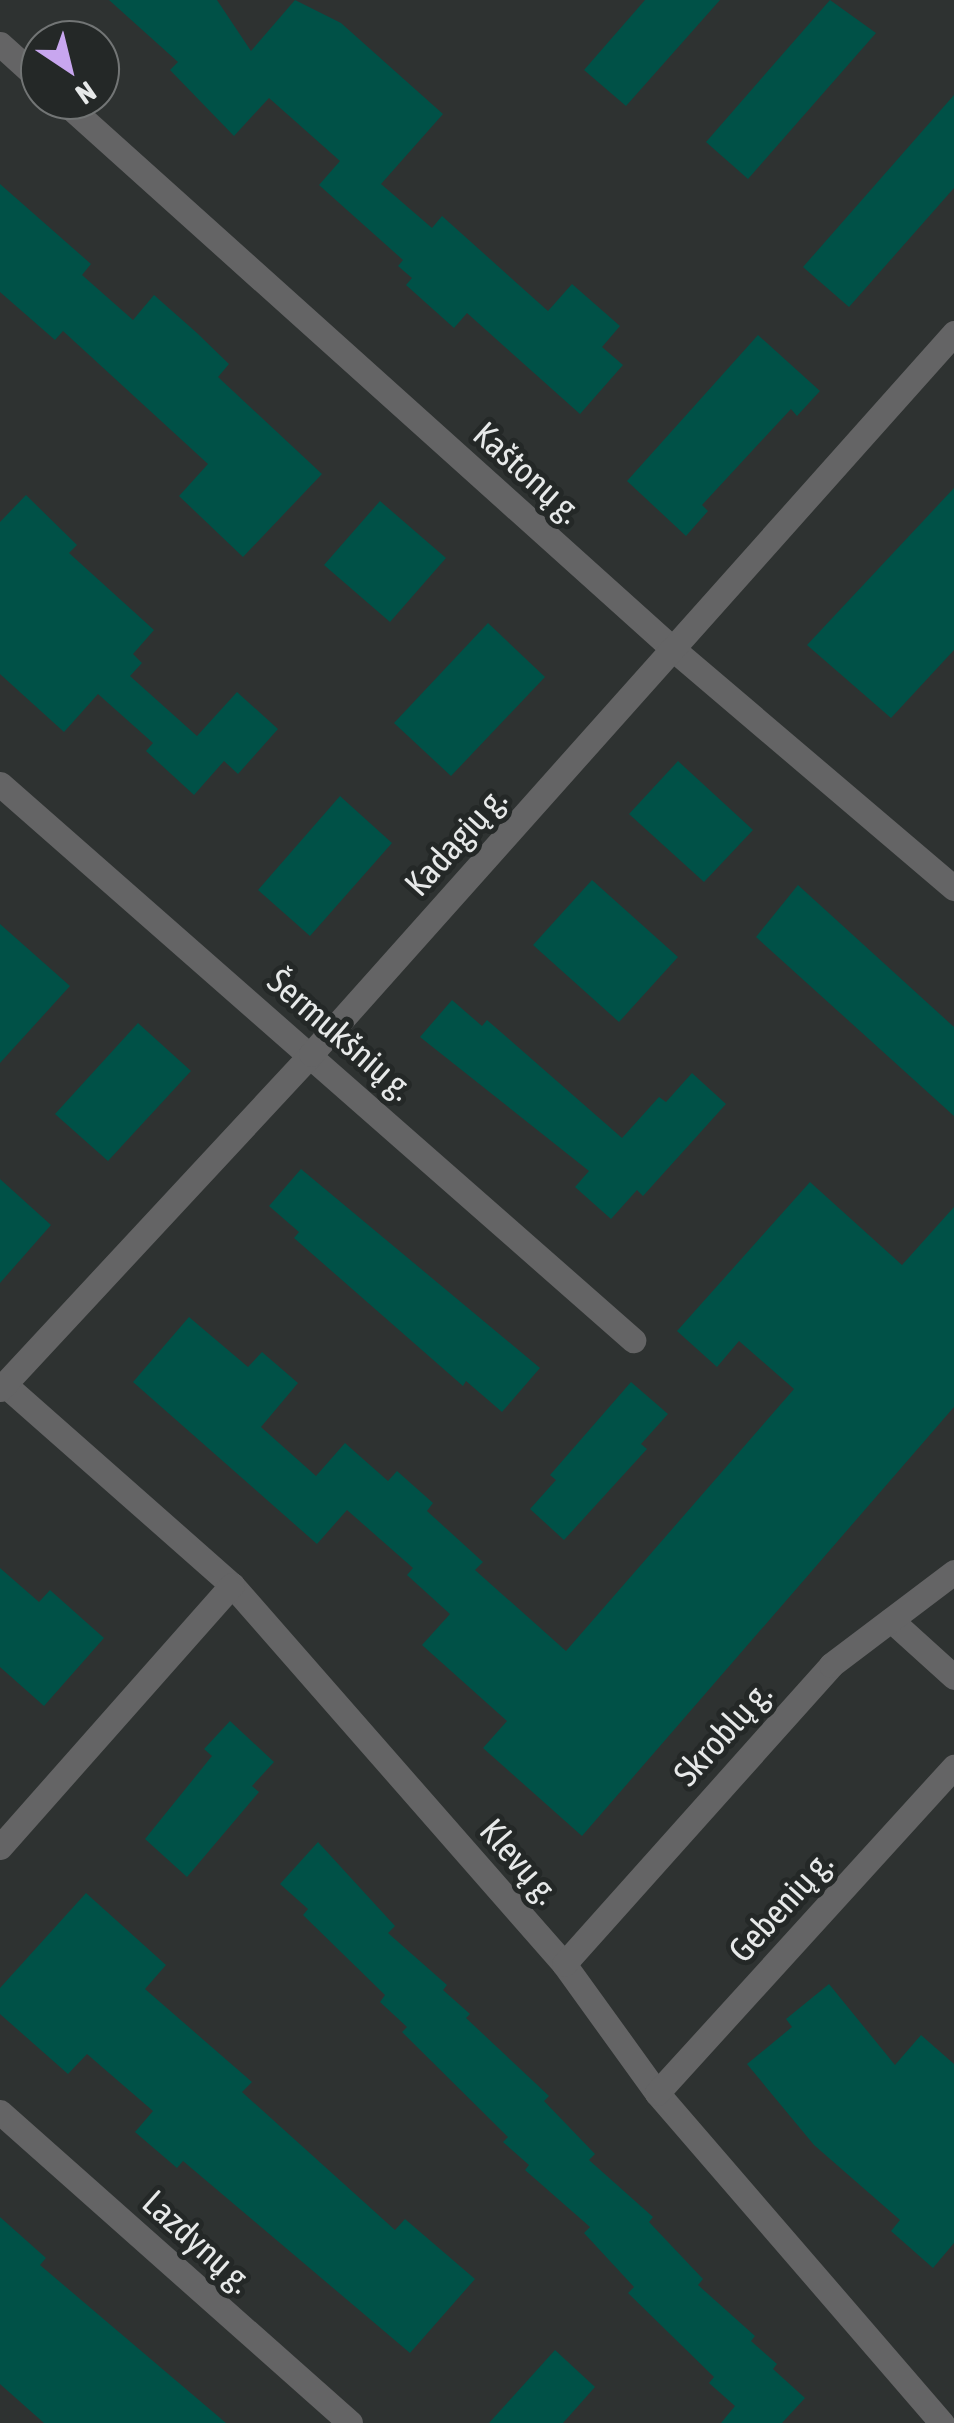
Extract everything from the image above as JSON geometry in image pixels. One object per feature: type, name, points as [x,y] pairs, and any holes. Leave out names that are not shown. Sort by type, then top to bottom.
[{"type":"street","points":[[0,44],[20,62]]},
{"type":"street","name":"Kaštonų g.","points":[[84,120],[673,649],[954,888]]},
{"type":"street","name":"Kadagių g.","points":[[2,1386],[311,1054],[954,333]]},
{"type":"street","name":"Šermukšnių g.","points":[[0,784],[633,1340]]},
{"type":"street","name":"Klevų g.","points":[[2,1386],[232,1585],[564,1964],[657,2092],[942,2423]]},
{"type":"street","name":"Skroblų g.","points":[[564,1964],[831,1665],[954,1572]]},
{"type":"street","points":[[0,1847],[232,1585]]},
{"type":"street","points":[[891,1620],[954,1676]]},
{"type":"street","name":"Gebenių g.","points":[[657,2092],[954,1767]]},
{"type":"street","name":"Lazdynų g.","points":[[0,2112],[350,2423]]},
{"type":"building","points":[[109,0],[217,0],[251,51],[295,0],[341,23],[443,114],[381,184],[432,228],[442,216],[548,311],[572,284],[620,326],[602,347],[623,365],[580,414],[467,313],[454,328],[406,285],[412,278],[398,266],[403,260],[319,185],[340,161],[269,98],[234,136],[170,70],[178,62]]},
{"type":"building","points":[[645,0],[720,0],[626,106],[584,70]]},
{"type":"building","points":[[830,0],[876,33],[748,179],[706,142]]},
{"type":"building","points":[[954,95],[954,188],[849,307],[803,267]]},
{"type":"building","points":[[0,184],[91,264],[82,275],[133,320],[154,295],[197,333],[229,364],[218,377],[322,474],[243,557],[179,496],[208,464],[63,331],[55,340],[0,292]]},
{"type":"building","points":[[758,335],[820,391],[797,416],[791,409],[702,505],[708,511],[686,536],[627,481]]},
{"type":"building","points":[[954,488],[954,650],[891,718],[807,645]]},
{"type":"building","points":[[26,495],[77,545],[69,553],[154,630],[133,654],[142,663],[130,676],[197,736],[237,692],[278,729],[238,774],[224,761],[194,795],[146,751],[153,743],[98,694],[64,732],[0,674],[0,522]]},
{"type":"building","points":[[380,501],[446,558],[390,622],[324,565]]},
{"type":"building","points":[[488,623],[545,677],[451,776],[394,723]]},
{"type":"building","points":[[678,761],[753,830],[704,882],[629,814]]},
{"type":"building","points":[[340,796],[392,843],[310,936],[258,890]]},
{"type":"building","points":[[592,880],[678,957],[619,1022],[533,945]]},
{"type":"building","points":[[798,885],[954,1027],[954,1116],[756,937]]},
{"type":"building","points":[[0,924],[70,986],[0,1063]]},
{"type":"building","points":[[452,1000],[482,1026],[487,1020],[622,1138],[659,1097],[666,1102],[692,1073],[726,1104],[643,1196],[637,1190],[611,1219],[575,1187],[589,1171],[420,1037]]},
{"type":"building","points":[[138,1023],[191,1071],[108,1161],[55,1114]]},
{"type":"building","points":[[301,1169],[540,1368],[502,1412],[466,1381],[463,1386],[294,1238],[299,1232],[269,1206]]},
{"type":"building","points":[[0,1179],[51,1225],[0,1283]]},
{"type":"building","points":[[810,1182],[902,1265],[954,1207],[954,1407],[582,1836],[483,1748],[507,1721],[422,1645],[450,1614],[407,1575],[413,1568],[347,1510],[317,1544],[133,1382],[189,1317],[248,1367],[262,1352],[298,1383],[261,1427],[316,1476],[345,1443],[388,1481],[397,1471],[433,1503],[427,1511],[483,1562],[475,1570],[566,1651],[794,1389],[739,1341],[717,1367],[677,1331]]},
{"type":"building","points":[[631,1382],[668,1414],[641,1444],[647,1449],[564,1540],[530,1509],[556,1480],[550,1475]]},
{"type":"building","points":[[0,1568],[39,1602],[50,1590],[104,1638],[44,1706],[0,1667]]},
{"type":"building","points":[[230,1721],[274,1762],[252,1786],[259,1792],[187,1877],[145,1839],[212,1756],[204,1749]]},
{"type":"building","points":[[318,1842],[395,1926],[388,1933],[447,1985],[443,1990],[470,2014],[466,2018],[549,2096],[544,2101],[595,2154],[589,2160],[653,2217],[649,2222],[703,2279],[698,2285],[755,2336],[751,2341],[777,2364],[773,2369],[805,2398],[782,2423],[721,2423],[735,2406],[709,2383],[714,2377],[628,2293],[634,2287],[584,2233],[590,2227],[525,2170],[529,2165],[503,2142],[508,2137],[402,2032],[407,2027],[380,2002],[385,1995],[303,1915],[308,1909],[280,1884]]},
{"type":"building","points":[[86,1893],[166,1965],[145,1989],[252,2082],[242,2092],[395,2230],[405,2219],[475,2279],[410,2353],[183,2161],[177,2168],[135,2132],[153,2111],[87,2054],[68,2074],[0,2014],[0,1988]]},
{"type":"building","points":[[829,1984],[895,2065],[921,2035],[954,2064],[954,2243],[933,2268],[891,2231],[900,2220],[814,2145],[747,2064],[792,2027],[786,2019]]},
{"type":"building","points":[[0,2217],[46,2258],[40,2265],[226,2423],[44,2423],[0,2384]]},
{"type":"building","points":[[555,2350],[595,2387],[563,2423],[489,2423]]}]
